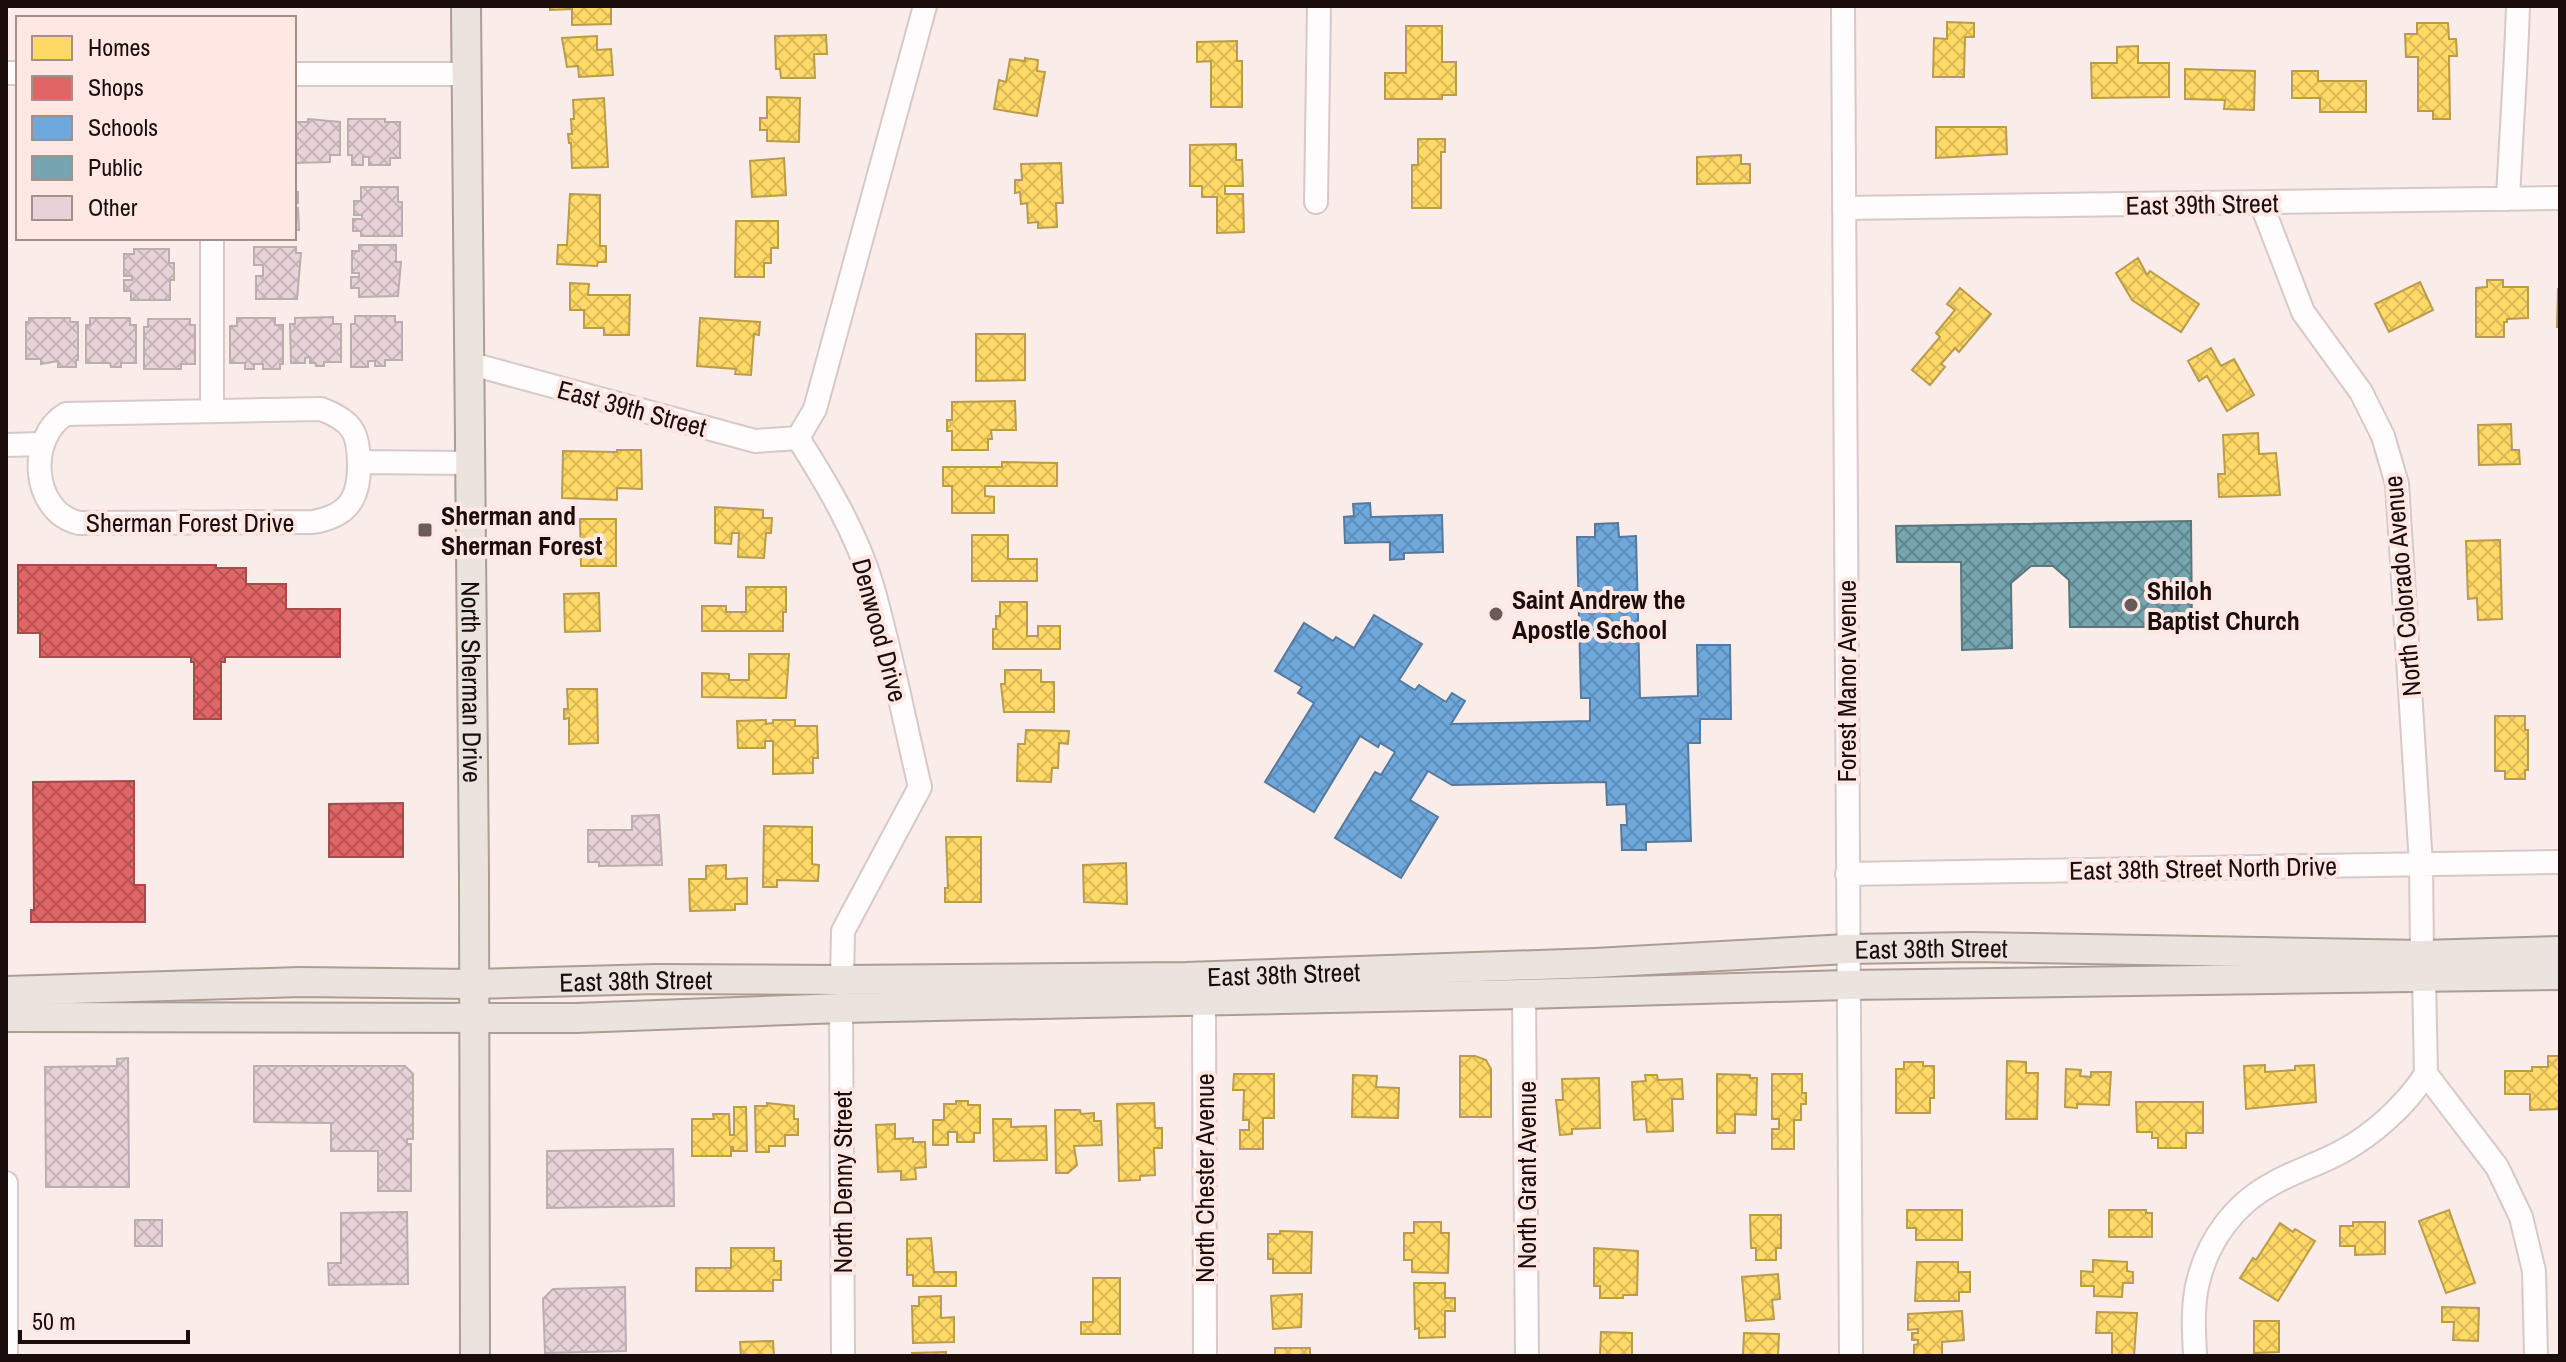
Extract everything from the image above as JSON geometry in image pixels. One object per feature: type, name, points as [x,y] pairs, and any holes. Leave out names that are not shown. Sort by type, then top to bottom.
[{"type":"main road","name":"North Sherman Drive","points":[[466,6],[475,984],[475,1356]]},
{"type":"main road","name":"East 38th Street","points":[[6,1018],[645,1017],[842,994],[1186,977],[1595,963],[1847,949],[1971,947],[2423,966],[2560,975]]},
{"type":"main road","name":"East 38th Street","points":[[6,991],[300,982],[475,984],[656,979],[842,994],[1204,1000],[1847,985],[2423,966],[2560,951]]},
{"type":"street","points":[[798,438],[815,409],[925,6]]},
{"type":"street","points":[[1316,202],[1319,6]]},
{"type":"street","name":"Forest Manor Avenue","points":[[1843,6],[1851,1356]]},
{"type":"street","points":[[2508,199],[2518,6]]},
{"type":"street","points":[[296,74],[466,74]]},
{"type":"street","name":"East 39th Street","points":[[1844,208],[2560,198]]},
{"type":"street","name":"North Colorado Avenue","points":[[2261,203],[2303,312],[2361,392],[2383,436],[2397,484],[2421,864],[2426,1074]]},
{"type":"street","points":[[212,240],[212,411]]},
{"type":"street","name":"East 39th Street","points":[[468,363],[755,441],[798,438]]},
{"type":"street","name":"Sherman Forest Drive","points":[[321,409],[337,415],[356,434],[359,487],[354,497],[330,519],[313,522],[79,523],[59,515],[49,503],[40,477],[41,444],[52,423],[66,414],[212,411],[321,409]]},
{"type":"street","name":"Denwood Drive","points":[[798,438],[843,515],[871,583],[920,787],[843,931],[842,994]]},
{"type":"street","points":[[6,445],[41,444]]},
{"type":"street","points":[[359,462],[469,463]]},
{"type":"street","name":"East 38th Street North Drive","points":[[1847,874],[2560,862]]},
{"type":"street","name":"North Denny Street","points":[[842,994],[843,1356]]},
{"type":"street","name":"North Grant Avenue","points":[[1524,994],[1527,1356]]},
{"type":"street","name":"North Chester Avenue","points":[[1204,1000],[1205,1356]]},
{"type":"street","points":[[2195,1356],[2197,1284],[2211,1244],[2229,1219],[2269,1185],[2343,1151],[2371,1133],[2404,1102],[2426,1074],[2497,1167],[2521,1217],[2534,1271],[2536,1356]]},
{"type":"street","points":[[6,1183],[6,1356]]},
{"type":"building: Homes","points":[[550,6],[611,6],[611,24],[572,25],[572,9],[550,10]]},
{"type":"building: Homes","points":[[1947,22],[1974,23],[1974,37],[1965,37],[1964,77],[1933,77],[1934,38],[1947,39]]},
{"type":"building: Homes","points":[[2417,23],[2448,23],[2449,39],[2456,39],[2457,56],[2449,56],[2450,119],[2433,119],[2433,111],[2418,111],[2418,57],[2406,57],[2405,34],[2417,34]]},
{"type":"building: Homes","points":[[1406,26],[1442,26],[1442,62],[1456,62],[1456,95],[1442,95],[1442,99],[1385,99],[1385,73],[1406,73]]},
{"type":"building: Homes","points":[[826,35],[827,54],[814,54],[815,78],[781,78],[780,69],[776,69],[775,36]]},
{"type":"building: Homes","points":[[597,36],[597,50],[611,49],[613,75],[579,77],[578,66],[567,67],[562,38]]},
{"type":"building: Homes","points":[[1237,41],[1237,61],[1242,61],[1242,107],[1211,107],[1211,61],[1197,62],[1197,42]]},
{"type":"building: Homes","points":[[2138,46],[2138,63],[2169,63],[2169,97],[2092,98],[2091,63],[2117,63],[2117,47]]},
{"type":"building: Homes","points":[[1025,58],[1038,60],[1037,71],[1045,72],[1037,116],[994,109],[999,80],[1006,82],[1010,59],[1025,61]]},
{"type":"building: Homes","points":[[2185,69],[2255,71],[2254,110],[2224,109],[2225,100],[2185,99]]},
{"type":"building: Homes","points":[[2292,71],[2318,71],[2318,81],[2366,81],[2366,112],[2320,112],[2320,98],[2292,98]]},
{"type":"building: Homes","points":[[767,97],[800,98],[799,142],[767,141],[767,130],[760,130],[760,118],[767,118]]},
{"type":"building: Homes","points":[[604,98],[608,167],[572,168],[568,134],[572,134],[573,100]]},
{"type":"building: Homes","points":[[1936,127],[2006,127],[2007,154],[1936,158]]},
{"type":"building: Homes","points":[[1418,139],[1445,139],[1445,152],[1441,152],[1441,208],[1412,208],[1412,165],[1418,165]]},
{"type":"building: Homes","points":[[1236,144],[1236,160],[1242,160],[1243,186],[1225,186],[1225,194],[1243,194],[1244,232],[1217,233],[1217,197],[1202,197],[1202,186],[1190,186],[1190,145]]},
{"type":"building: Homes","points":[[1741,155],[1741,164],[1750,164],[1750,183],[1697,184],[1697,157]]},
{"type":"building: Homes","points":[[784,158],[786,195],[752,197],[750,161]]},
{"type":"building: Homes","points":[[1061,163],[1063,203],[1056,203],[1057,227],[1038,228],[1038,222],[1028,223],[1027,203],[1021,204],[1020,192],[1015,193],[1015,180],[1022,180],[1021,164]]},
{"type":"building: Homes","points":[[570,194],[600,195],[600,246],[606,246],[606,262],[598,262],[597,266],[557,264],[558,245],[567,245]]},
{"type":"building: Homes","points":[[736,221],[778,221],[778,248],[771,248],[771,263],[764,263],[764,277],[735,277]]},
{"type":"building: Homes","points":[[2138,258],[2147,275],[2150,271],[2199,304],[2181,332],[2132,300],[2116,273]]},
{"type":"building: Homes","points":[[2487,280],[2503,280],[2503,287],[2528,287],[2528,318],[2507,319],[2504,322],[2504,337],[2476,337],[2476,288],[2487,287]]},
{"type":"building: Homes","points":[[2420,282],[2433,310],[2389,332],[2375,304]]},
{"type":"building: Homes","points":[[570,283],[589,284],[588,295],[630,295],[629,335],[604,335],[604,328],[584,328],[584,310],[570,310]]},
{"type":"building: Homes","points":[[1960,288],[1991,314],[1959,352],[1955,348],[1941,364],[1945,367],[1930,385],[1912,370],[1940,337],[1936,333],[1955,310],[1947,304]]},
{"type":"building: Homes","points":[[2560,289],[2560,327],[2557,327]]},
{"type":"building: Homes","points":[[700,318],[760,322],[759,335],[754,334],[751,375],[735,374],[736,369],[697,366]]},
{"type":"building: Homes","points":[[976,334],[1025,334],[1025,380],[976,381]]},
{"type":"building: Homes","points":[[2211,348],[2221,366],[2234,359],[2254,395],[2227,411],[2207,376],[2199,381],[2188,361]]},
{"type":"building: Homes","points":[[1015,401],[1016,430],[991,430],[988,450],[952,450],[952,431],[947,431],[947,420],[952,420],[952,402]]},
{"type":"building: Homes","points":[[2511,424],[2512,450],[2519,450],[2520,464],[2479,465],[2478,425]]},
{"type":"building: Homes","points":[[2258,433],[2259,454],[2276,453],[2280,495],[2219,497],[2218,474],[2225,474],[2223,435]]},
{"type":"building: Homes","points":[[641,450],[642,489],[617,488],[617,500],[562,498],[563,451]]},
{"type":"building: Homes","points":[[1002,462],[1057,463],[1057,486],[985,486],[985,496],[994,497],[994,513],[952,513],[952,486],[943,486],[943,467],[1002,467]]},
{"type":"building: Homes","points":[[715,507],[763,510],[763,518],[772,518],[771,533],[766,533],[764,558],[738,557],[739,533],[732,533],[731,544],[715,543]]},
{"type":"building: Homes","points":[[580,519],[616,519],[616,566],[581,566]]},
{"type":"building: Homes","points":[[972,535],[1008,535],[1008,559],[1037,559],[1037,581],[972,581]]},
{"type":"building: Homes","points":[[2500,540],[2502,619],[2478,620],[2477,598],[2468,599],[2466,541]]},
{"type":"building: Homes","points":[[746,587],[786,587],[783,631],[702,631],[702,606],[726,606],[726,612],[746,612]]},
{"type":"building: Homes","points":[[599,593],[600,631],[565,632],[564,594]]},
{"type":"building: Homes","points":[[1000,602],[1027,602],[1027,636],[1038,636],[1038,626],[1060,626],[1060,649],[993,649],[993,629],[996,629],[996,616],[1000,616]]},
{"type":"building: Homes","points":[[749,654],[789,654],[786,698],[702,697],[702,673],[729,674],[729,680],[749,680]]},
{"type":"building: Homes","points":[[1005,670],[1041,670],[1041,682],[1054,682],[1054,712],[1004,712],[1001,684],[1005,684]]},
{"type":"building: Homes","points":[[567,689],[597,689],[598,743],[569,744],[569,718],[564,719],[564,709],[568,709]]},
{"type":"building: Homes","points":[[2495,716],[2525,716],[2528,770],[2525,770],[2525,779],[2505,779],[2505,771],[2495,771]]},
{"type":"building: Homes","points":[[766,720],[766,724],[773,723],[773,720],[795,720],[795,726],[817,726],[818,758],[813,758],[813,773],[773,774],[773,741],[765,741],[765,748],[738,748],[737,721]]},
{"type":"building: Homes","points":[[1026,730],[1069,731],[1068,744],[1059,743],[1058,768],[1052,768],[1051,782],[1017,781],[1018,744],[1025,744]]},
{"type":"building: Homes","points":[[764,826],[812,827],[812,864],[819,865],[818,881],[777,880],[777,887],[763,887]]},
{"type":"building: Homes","points":[[946,837],[981,837],[981,902],[945,902],[945,888],[948,888]]},
{"type":"building: Homes","points":[[1126,863],[1127,904],[1084,902],[1083,865]]},
{"type":"building: Homes","points":[[726,865],[726,879],[747,878],[747,904],[735,904],[735,910],[690,911],[689,879],[706,879],[706,866]]},
{"type":"building: Homes","points":[[1460,1056],[1486,1060],[1491,1069],[1491,1117],[1460,1117]]},
{"type":"building: Homes","points":[[2548,1056],[2560,1056],[2560,1109],[2530,1110],[2530,1094],[2505,1094],[2505,1071],[2532,1071],[2532,1067],[2548,1067]]},
{"type":"building: Homes","points":[[2007,1061],[2026,1062],[2026,1073],[2038,1073],[2037,1119],[2006,1119]]},
{"type":"building: Homes","points":[[1904,1062],[1923,1062],[1923,1066],[1934,1066],[1934,1098],[1930,1098],[1930,1113],[1896,1113],[1896,1069],[1904,1069]]},
{"type":"building: Homes","points":[[2265,1065],[2265,1072],[2314,1065],[2316,1102],[2246,1109],[2244,1066]]},
{"type":"building: Homes","points":[[2066,1069],[2081,1070],[2080,1076],[2091,1077],[2091,1072],[2111,1072],[2109,1105],[2077,1104],[2077,1108],[2065,1107]]},
{"type":"building: Homes","points":[[1234,1074],[1274,1074],[1274,1118],[1263,1118],[1263,1149],[1240,1149],[1240,1130],[1249,1130],[1249,1120],[1243,1120],[1244,1090],[1233,1090]]},
{"type":"building: Homes","points":[[1717,1074],[1757,1078],[1756,1115],[1735,1114],[1735,1133],[1717,1133]]},
{"type":"building: Homes","points":[[1772,1074],[1802,1074],[1802,1093],[1806,1093],[1806,1104],[1801,1104],[1801,1120],[1794,1120],[1794,1149],[1772,1149],[1772,1129],[1779,1129],[1779,1119],[1772,1119]]},
{"type":"building: Homes","points":[[1353,1075],[1377,1076],[1376,1087],[1399,1088],[1398,1118],[1352,1117]]},
{"type":"building: Homes","points":[[1645,1075],[1657,1075],[1658,1080],[1682,1079],[1683,1099],[1672,1099],[1673,1131],[1647,1132],[1646,1119],[1634,1120],[1632,1082],[1646,1081]]},
{"type":"building: Homes","points":[[1599,1078],[1600,1128],[1572,1129],[1572,1134],[1560,1135],[1556,1100],[1563,1100],[1562,1079]]},
{"type":"building: Homes","points":[[956,1101],[980,1105],[980,1133],[974,1133],[974,1142],[957,1142],[957,1132],[948,1132],[948,1145],[933,1145],[933,1120],[944,1120],[944,1104],[956,1104]]},
{"type":"building: Homes","points":[[2136,1102],[2203,1102],[2203,1133],[2186,1133],[2186,1148],[2158,1148],[2158,1138],[2152,1138],[2152,1132],[2137,1132]]},
{"type":"building: Homes","points":[[767,1103],[794,1106],[798,1135],[785,1135],[785,1146],[769,1146],[769,1152],[756,1152],[755,1106],[767,1106]]},
{"type":"building: Homes","points":[[1154,1103],[1155,1128],[1162,1128],[1162,1148],[1154,1148],[1155,1175],[1140,1176],[1140,1180],[1119,1181],[1117,1104]]},
{"type":"building: Homes","points":[[734,1107],[746,1107],[747,1151],[733,1151],[731,1147],[731,1156],[692,1156],[692,1119],[714,1119],[713,1114],[729,1114],[730,1135],[734,1135]]},
{"type":"building: Homes","points":[[1055,1110],[1094,1113],[1094,1121],[1101,1121],[1102,1145],[1074,1146],[1077,1165],[1068,1173],[1056,1173]]},
{"type":"building: Homes","points":[[993,1119],[1011,1119],[1011,1127],[1046,1126],[1047,1160],[994,1161]]},
{"type":"building: Homes","points":[[895,1124],[895,1139],[913,1138],[913,1142],[925,1142],[926,1167],[915,1168],[916,1179],[901,1180],[901,1171],[878,1172],[876,1125]]},
{"type":"building: Homes","points":[[1907,1210],[1962,1210],[1962,1240],[1916,1240],[1916,1228],[1907,1228]]},
{"type":"building: Homes","points":[[2109,1210],[2146,1210],[2146,1213],[2152,1213],[2152,1237],[2109,1237]]},
{"type":"building: Homes","points":[[2449,1210],[2475,1283],[2446,1293],[2419,1221]]},
{"type":"building: Homes","points":[[1750,1215],[1781,1215],[1781,1248],[1776,1248],[1776,1260],[1756,1260],[1756,1248],[1751,1248]]},
{"type":"building: Homes","points":[[1414,1222],[1441,1222],[1441,1233],[1449,1233],[1448,1273],[1412,1272],[1412,1260],[1404,1260],[1404,1233],[1414,1233]]},
{"type":"building: Homes","points":[[2353,1222],[2385,1222],[2385,1254],[2355,1255],[2355,1246],[2340,1246],[2340,1226],[2353,1226]]},
{"type":"building: Homes","points":[[2280,1223],[2315,1241],[2278,1301],[2240,1278]]},
{"type":"building: Homes","points":[[1280,1231],[1312,1232],[1311,1273],[1273,1273],[1273,1259],[1268,1259],[1268,1234],[1280,1234]]},
{"type":"building: Homes","points":[[931,1238],[934,1272],[956,1272],[956,1286],[913,1286],[913,1275],[907,1275],[907,1239]]},
{"type":"building: Homes","points":[[731,1248],[774,1248],[774,1261],[781,1261],[781,1280],[773,1280],[773,1291],[696,1291],[696,1268],[731,1268]]},
{"type":"building: Homes","points":[[1594,1248],[1638,1251],[1637,1295],[1600,1298],[1600,1286],[1594,1286]]},
{"type":"building: Homes","points":[[2093,1260],[2127,1262],[2127,1271],[2133,1272],[2133,1283],[2123,1283],[2122,1297],[2094,1296],[2094,1286],[2081,1286],[2081,1271],[2093,1272]]},
{"type":"building: Homes","points":[[1917,1262],[1958,1262],[1958,1272],[1970,1272],[1970,1292],[1959,1292],[1959,1301],[1915,1301]]},
{"type":"building: Homes","points":[[1778,1274],[1780,1299],[1772,1300],[1774,1319],[1746,1321],[1742,1277]]},
{"type":"building: Homes","points":[[1093,1278],[1120,1278],[1120,1334],[1081,1334],[1081,1322],[1093,1322]]},
{"type":"building: Homes","points":[[1414,1283],[1445,1283],[1445,1298],[1455,1298],[1455,1311],[1445,1311],[1445,1337],[1419,1338],[1419,1328],[1415,1329]]},
{"type":"building: Homes","points":[[1302,1294],[1301,1327],[1273,1329],[1271,1296]]},
{"type":"building: Homes","points":[[941,1296],[941,1318],[954,1317],[954,1342],[913,1343],[912,1306],[919,1306],[919,1297]]},
{"type":"building: Homes","points":[[2442,1307],[2479,1308],[2478,1341],[2453,1340],[2454,1322],[2442,1322]]},
{"type":"building: Homes","points":[[1962,1311],[1964,1340],[1942,1342],[1942,1356],[1914,1356],[1914,1345],[1918,1344],[1918,1340],[1912,1340],[1912,1333],[1918,1333],[1918,1329],[1908,1330],[1908,1314]]},
{"type":"building: Homes","points":[[2097,1312],[2137,1313],[2134,1356],[2112,1356],[2112,1333],[2096,1333]]},
{"type":"building: Homes","points":[[2254,1321],[2279,1321],[2279,1352],[2254,1353]]},
{"type":"building: Homes","points":[[1601,1332],[1632,1333],[1632,1356],[1600,1356]]},
{"type":"building: Homes","points":[[1744,1333],[1779,1334],[1778,1356],[1743,1356]]},
{"type":"building: Homes","points":[[773,1341],[774,1356],[741,1356],[740,1342]]},
{"type":"building: Homes","points":[[1275,1348],[1310,1348],[1310,1356],[1275,1356]]},
{"type":"building: Homes","points":[[946,1352],[946,1356],[912,1356],[912,1353]]},
{"type":"building: Shops","points":[[18,565],[216,565],[216,568],[246,568],[246,584],[286,584],[286,609],[340,609],[340,657],[225,657],[225,662],[221,662],[221,719],[194,719],[194,662],[191,662],[191,657],[40,657],[40,633],[18,633]]},
{"type":"building: Shops","points":[[134,781],[134,885],[145,885],[145,922],[31,922],[31,910],[34,910],[33,782]]},
{"type":"building: Shops","points":[[403,803],[403,857],[329,857],[329,804]]},
{"type":"building: Schools","points":[[1370,503],[1371,517],[1442,515],[1443,552],[1404,553],[1404,559],[1390,560],[1390,542],[1345,543],[1344,517],[1354,516],[1353,504]]},
{"type":"building: Schools","points":[[1618,523],[1619,537],[1636,536],[1640,698],[1698,696],[1697,645],[1730,645],[1731,719],[1700,719],[1700,743],[1688,743],[1691,841],[1646,842],[1646,850],[1622,850],[1621,825],[1627,825],[1626,804],[1607,805],[1606,782],[1452,785],[1428,771],[1410,800],[1438,817],[1401,878],[1335,838],[1375,772],[1381,775],[1395,752],[1380,743],[1378,747],[1360,736],[1314,812],[1265,782],[1314,703],[1298,693],[1302,687],[1275,671],[1304,623],[1333,641],[1336,637],[1354,648],[1374,615],[1422,644],[1399,680],[1415,690],[1419,685],[1446,702],[1452,693],[1465,701],[1451,724],[1590,721],[1590,698],[1581,698],[1577,537],[1595,537],[1595,524]]},
{"type":"building: Public","name":"Shiloh Baptist Church","points":[[2191,521],[2192,627],[2070,627],[2069,580],[2053,566],[2031,566],[2011,583],[2012,648],[1962,650],[1961,562],[1897,562],[1896,526]]},
{"type":"building: Other","points":[[308,119],[340,122],[340,155],[330,155],[330,162],[296,163],[296,122],[308,122]]},
{"type":"building: Other","points":[[348,119],[400,122],[400,158],[390,158],[390,165],[369,165],[369,157],[363,157],[363,165],[352,165],[352,155],[348,155]]},
{"type":"building: Other","points":[[361,187],[398,187],[398,202],[402,202],[402,236],[361,236],[361,231],[353,231],[353,219],[362,219],[362,215],[354,215],[354,201],[361,201]]},
{"type":"building: Other","points":[[296,208],[298,208],[299,230],[296,230]]},
{"type":"building: Other","points":[[359,245],[396,245],[396,262],[401,262],[398,296],[359,297],[359,288],[351,288],[351,277],[359,277],[359,273],[352,273],[352,251],[359,251]]},
{"type":"building: Other","points":[[254,247],[296,247],[296,253],[301,253],[297,299],[256,299],[256,276],[263,276],[263,265],[254,265]]},
{"type":"building: Other","points":[[134,249],[169,249],[169,263],[174,263],[170,300],[131,300],[131,291],[124,291],[124,280],[132,280],[132,276],[124,276],[124,254],[134,254]]},
{"type":"building: Other","points":[[355,316],[395,316],[395,322],[402,322],[402,360],[385,360],[385,366],[375,366],[375,361],[368,361],[368,367],[351,367],[351,324],[355,324]]},
{"type":"building: Other","points":[[333,317],[333,324],[341,324],[341,362],[324,362],[324,366],[316,366],[310,363],[310,357],[305,358],[305,363],[291,363],[290,324],[295,324],[295,318]]},
{"type":"building: Other","points":[[29,318],[70,318],[70,322],[78,322],[76,367],[58,367],[58,361],[41,364],[41,359],[26,359],[26,322]]},
{"type":"building: Other","points":[[90,318],[130,318],[130,325],[136,325],[136,363],[111,367],[110,363],[86,363],[86,325],[90,325]]},
{"type":"building: Other","points":[[237,318],[275,318],[275,325],[283,325],[283,364],[280,364],[280,369],[263,369],[263,364],[254,364],[254,369],[245,369],[245,363],[230,363],[230,326],[237,326]]},
{"type":"building: Other","points":[[148,319],[190,319],[190,325],[195,325],[195,364],[181,364],[181,369],[144,369],[144,327],[148,327]]},
{"type":"building: Other","points":[[659,815],[662,865],[599,866],[599,862],[588,862],[588,830],[632,830],[632,816]]},
{"type":"building: Other","points":[[128,1058],[129,1187],[46,1187],[45,1067],[117,1066],[117,1059]]},
{"type":"building: Other","points":[[254,1066],[405,1066],[413,1074],[413,1139],[407,1139],[407,1144],[411,1144],[411,1191],[378,1191],[378,1151],[331,1151],[331,1123],[254,1122]]},
{"type":"building: Other","points":[[673,1149],[674,1206],[547,1208],[547,1151]]},
{"type":"building: Other","points":[[407,1212],[408,1284],[329,1285],[328,1263],[341,1263],[341,1213]]},
{"type":"building: Other","points":[[135,1220],[162,1220],[162,1246],[135,1246]]},
{"type":"building: Other","points":[[625,1287],[626,1351],[545,1353],[543,1299],[553,1289]]},
{"type":"place","name":"Sherman and Sherman Forest","points":[[425,530]]},
{"type":"place","name":"Shiloh Baptist Church","points":[[2131,605]]},
{"type":"place","name":"Saint Andrew the Apostle School","points":[[1496,614]]}]
